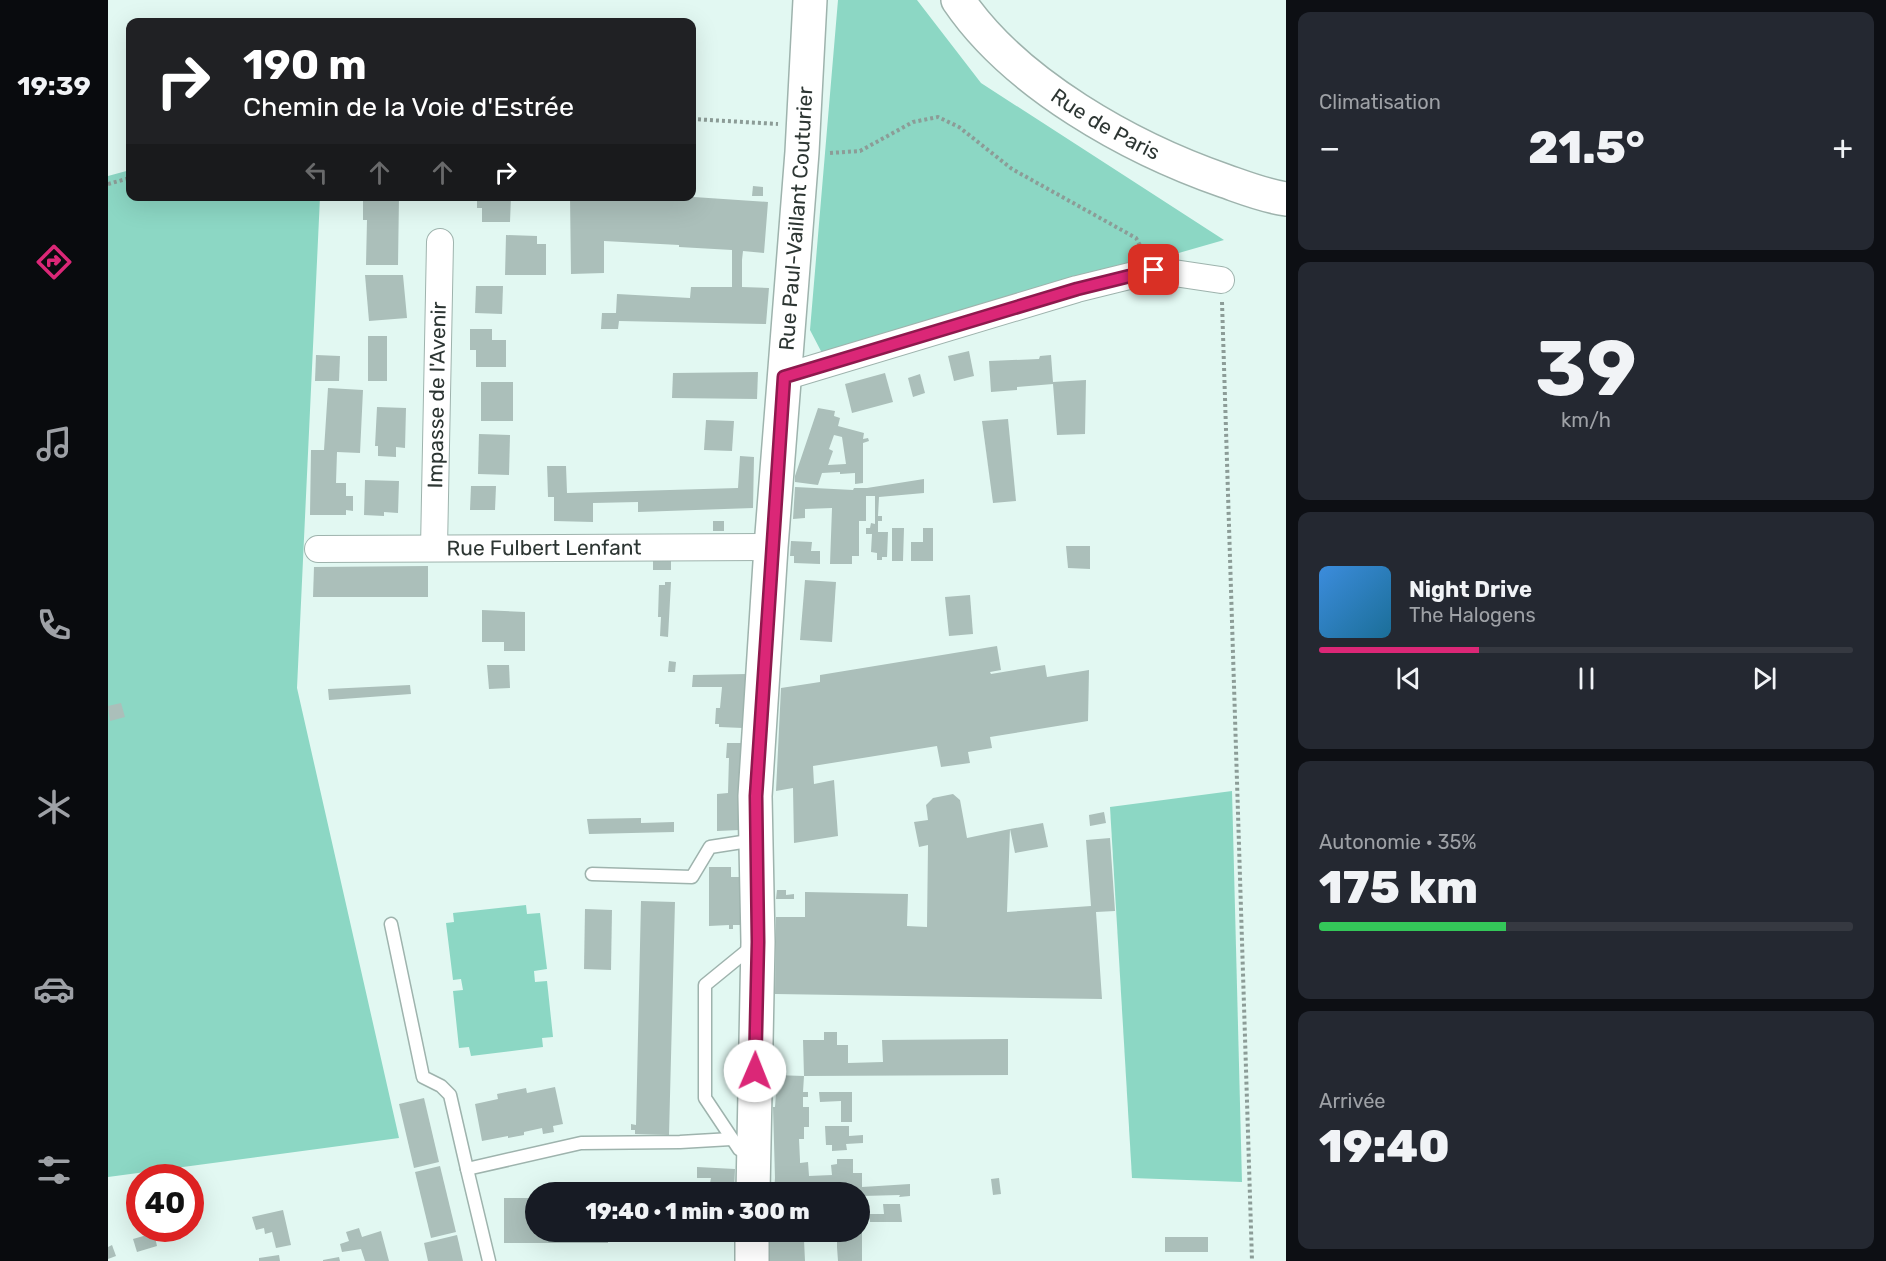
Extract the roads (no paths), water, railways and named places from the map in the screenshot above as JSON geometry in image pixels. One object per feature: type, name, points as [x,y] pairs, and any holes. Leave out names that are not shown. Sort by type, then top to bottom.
[{"type":"street","name":"Rue de Paris","points":[[958,0],[970,18],[1025,72],[1075,109],[1123,137],[1198,172],[1273,197],[1286,199]]},
{"type":"street","name":"Rue Paul-Vaillant Couturier","points":[[750,1182],[742,1149],[758,942],[756,796],[771,547],[803,139],[811,3]]},
{"type":"street","name":"Impasse de l'Avenir","points":[[434,548],[440,242]]},
{"type":"street","points":[[784,377],[1077,289],[1154,270],[1221,280]]},
{"type":"street","name":"Rue Fulbert Lenfant","points":[[318,549],[771,547]]},
{"type":"street","points":[[752,1242],[752,1261]]},
{"type":"lane","points":[[592,874],[692,877],[710,846],[756,840]]},
{"type":"lane","points":[[391,924],[423,1077],[441,1086],[450,1095],[489,1261]]},
{"type":"lane","points":[[742,1149],[705,1098],[705,985],[758,942]]},
{"type":"lane","points":[[467,1169],[581,1143],[680,1142],[742,1149]]}]
